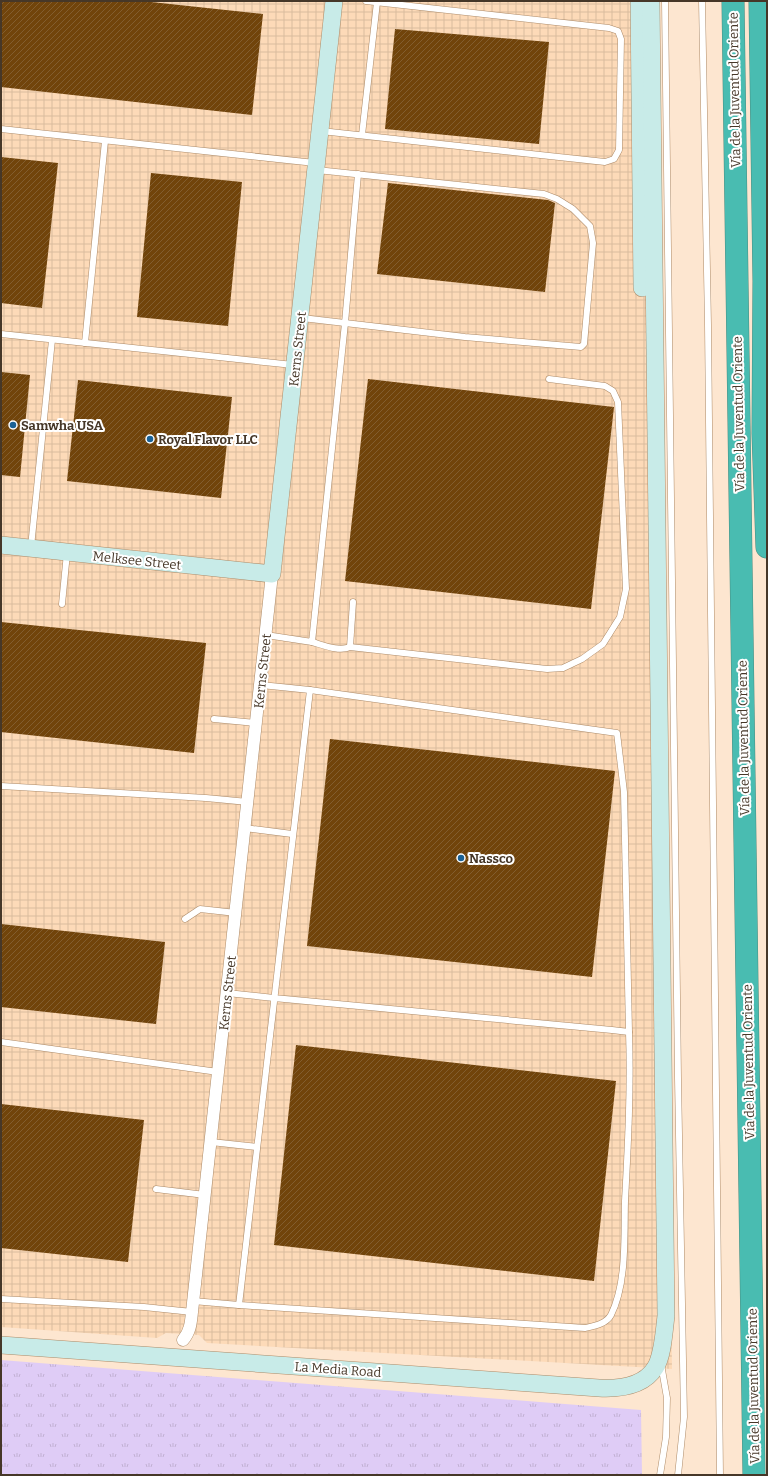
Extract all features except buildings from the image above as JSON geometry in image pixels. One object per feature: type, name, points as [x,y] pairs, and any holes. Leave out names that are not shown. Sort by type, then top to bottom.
[{"type":"highway","name":"Vía de la Juventud Oriente","points":[[733,1],[754,1475]]},
{"type":"highway","name":"Vía de la Juventud Oriente","points":[[760,1],[765,134],[766,281],[763,433],[767,547]]},
{"type":"highway","points":[[737,327],[742,364],[748,369],[755,365],[759,341],[764,326]]},
{"type":"highway","points":[[739,434],[742,425],[743,388],[750,384],[756,386],[758,390],[763,433]]},
{"type":"main road","name":"Kerns Street","points":[[272,574],[334,1]]},
{"type":"main road","points":[[639,1],[655,1327],[660,1356]]},
{"type":"main road","points":[[651,1],[666,1316],[660,1356]]},
{"type":"main road","name":"Melksee Street","points":[[1,545],[272,574]]},
{"type":"main road","name":"La Media Road","points":[[1,1345],[605,1389],[616,1389],[630,1386],[644,1379],[655,1368],[660,1356]]},
{"type":"street","name":"Kerns Street","points":[[183,1340],[191,1325],[272,574]]},
{"type":"lane","points":[[320,131],[605,162],[614,159],[619,150],[621,39],[618,31],[609,28],[366,1]]},
{"type":"lane","points":[[665,1],[678,1078],[684,1417],[678,1475]]},
{"type":"lane","points":[[702,1],[708,372],[720,1475]]},
{"type":"lane","points":[[362,135],[377,2]]},
{"type":"lane","points":[[1,128],[316,166],[358,174],[544,194],[557,199],[573,209],[590,226],[593,243],[584,344],[581,347],[464,337],[300,318]]},
{"type":"lane","points":[[85,343],[105,141]]},
{"type":"lane","points":[[312,642],[345,323],[358,174]]},
{"type":"lane","points":[[1,334],[295,366]]},
{"type":"lane","points":[[31,548],[52,340]]},
{"type":"lane","points":[[266,635],[312,642],[345,650],[350,647],[547,669],[563,668],[582,659],[603,644],[620,617],[626,589],[618,402],[613,391],[605,386],[549,379]]},
{"type":"lane","points":[[62,604],[67,552]]},
{"type":"lane","points":[[350,647],[353,602]]},
{"type":"lane","points":[[1,1299],[144,1308],[239,1305],[585,1328],[599,1325],[610,1316],[617,1296],[622,1269],[630,1104],[624,792],[617,733],[310,690],[261,685]]},
{"type":"lane","points":[[239,1305],[292,834],[310,690]]},
{"type":"lane","points":[[214,719],[256,723]]},
{"type":"lane","points":[[1,786],[206,798],[248,802]]},
{"type":"lane","points":[[245,828],[292,834]]},
{"type":"lane","points":[[185,919],[200,909],[236,913]]},
{"type":"lane","points":[[227,993],[629,1032]]},
{"type":"lane","points":[[1,1042],[218,1072]]},
{"type":"lane","points":[[211,1142],[257,1147]]},
{"type":"lane","points":[[156,1189],[205,1195]]},
{"type":"lane","points":[[660,1356],[668,1398],[666,1437],[660,1475]]},
{"type":"shaded area","points":[[1,1],[655,1],[672,1369],[207,1343],[199,1335],[166,1333],[157,1338],[1,1327]]},
{"type":"green space","points":[[1,1360],[641,1410],[642,1475],[1,1475]]},
{"type":"place","name":"Samwha USA","points":[[13,425]]},
{"type":"place","name":"Royal Flavor LLC","points":[[150,439]]},
{"type":"place","name":"Nassco","points":[[461,858]]}]
